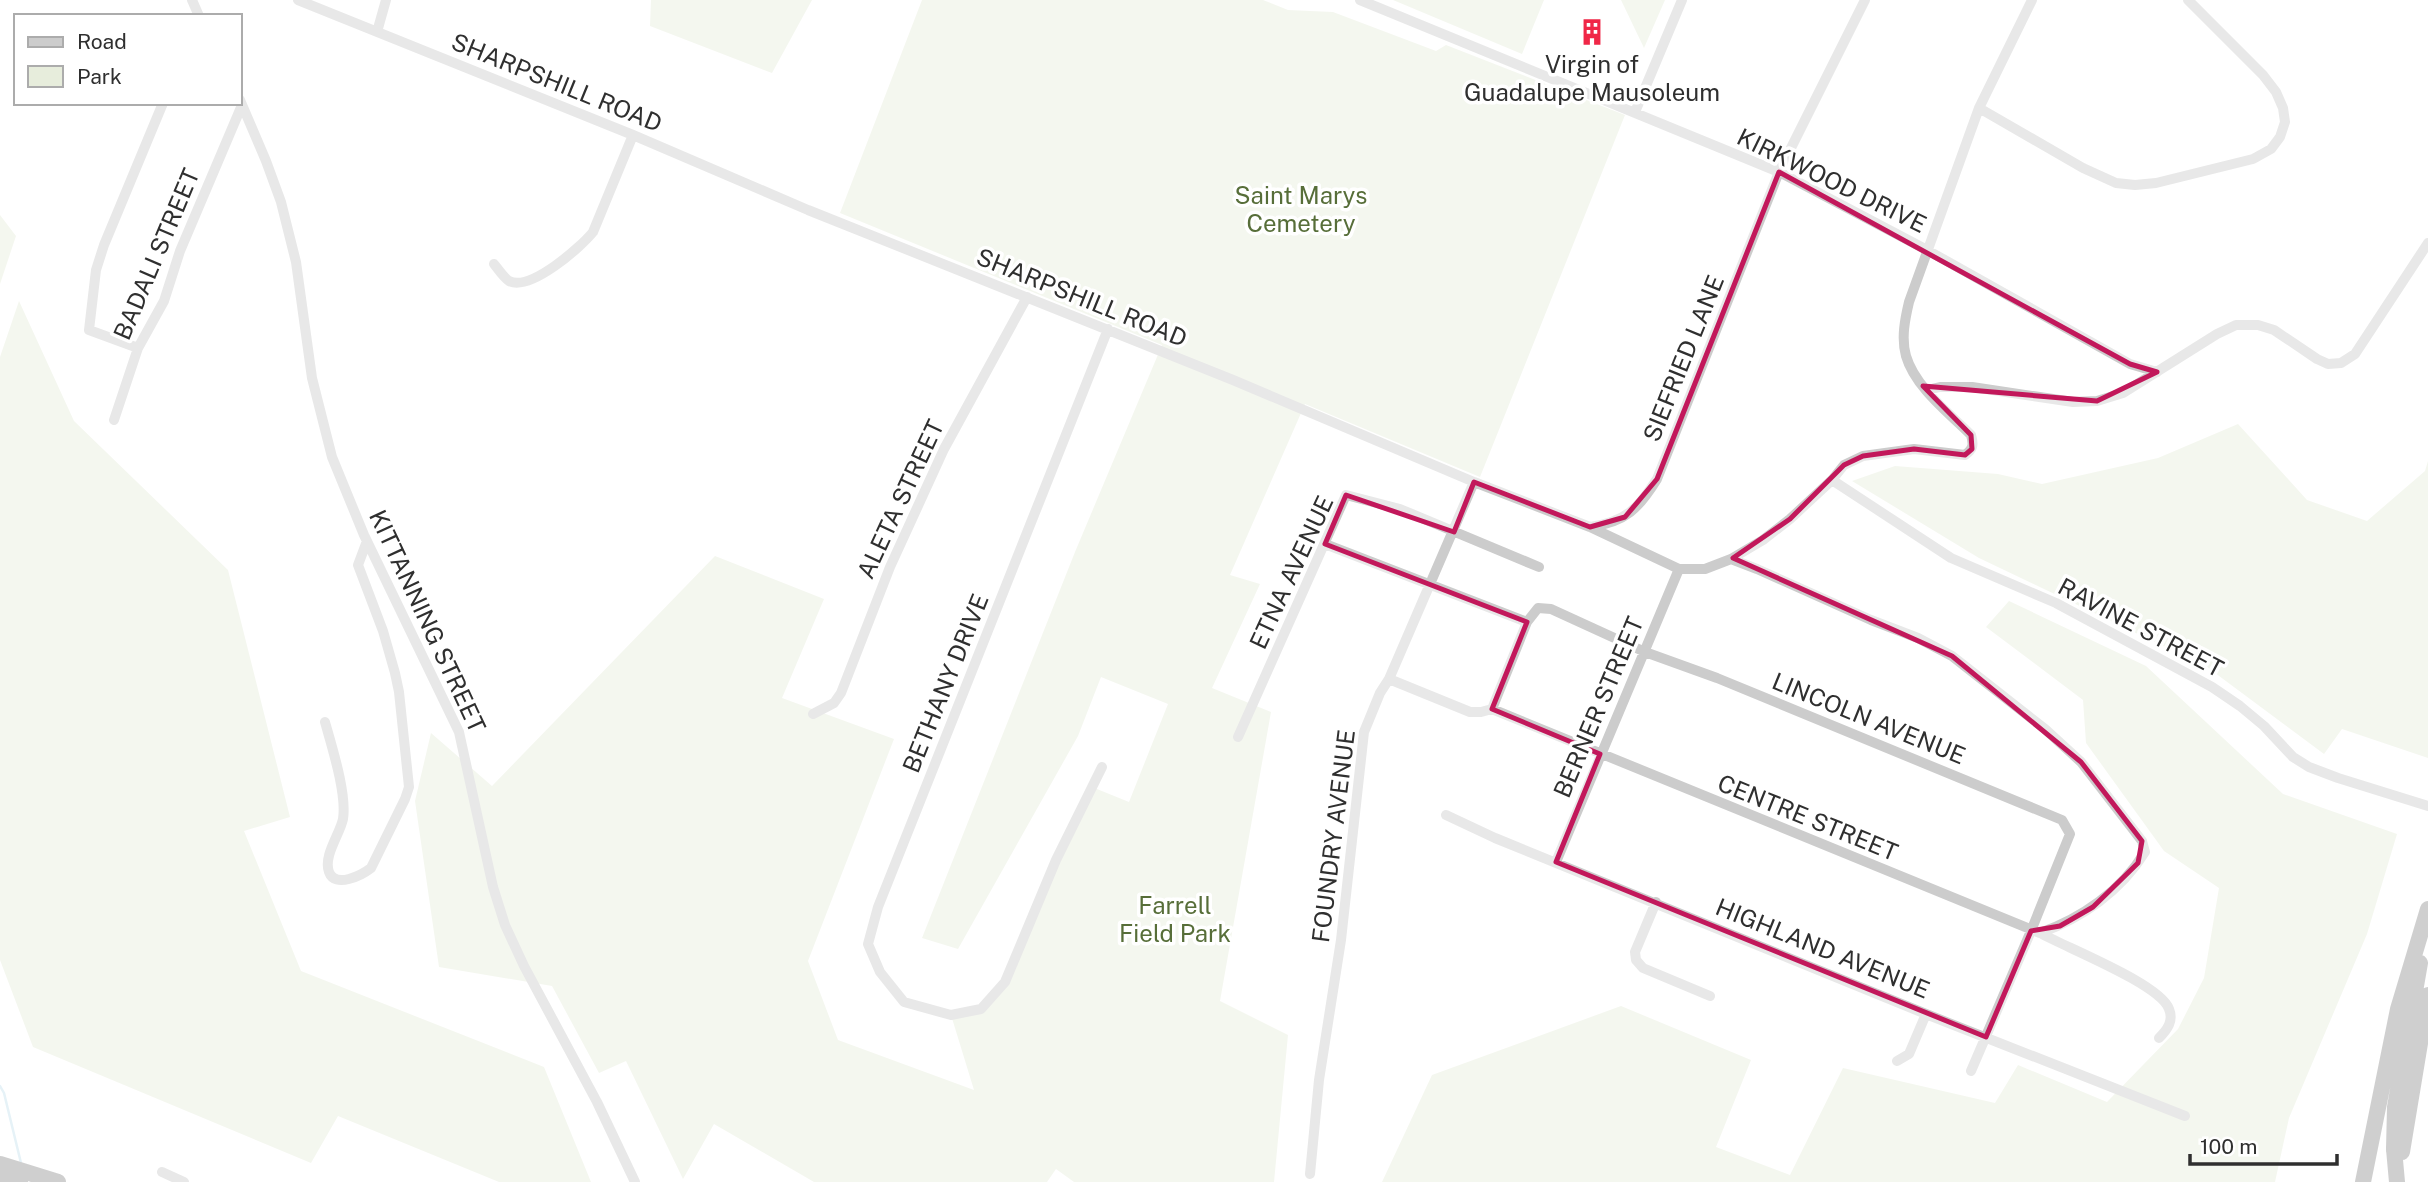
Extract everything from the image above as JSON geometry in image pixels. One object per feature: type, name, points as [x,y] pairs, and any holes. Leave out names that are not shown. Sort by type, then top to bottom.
[{"type":"highway","points":[[2363,1182],[2401,997],[2428,909]]},
{"type":"highway","points":[[2396,1182],[2395,1107],[2428,922]]},
{"type":"highway","points":[[2396,1182],[2428,995]]},
{"type":"highway","points":[[0,1164],[53,1180]]},
{"type":"highway","points":[[0,1177],[20,1182]]},
{"type":"street","name":"SHARPSHILL ROAD","points":[[298,0],[633,135],[1066,315],[1108,329],[1474,482],[1590,527],[1679,569]]},
{"type":"street","points":[[377,32],[386,0]]},
{"type":"street","name":"KIRKWOOD DRIVE","points":[[1360,0],[1779,172],[1927,250],[2130,364],[2157,372]]},
{"type":"street","points":[[1635,112],[1682,0]]},
{"type":"street","name":"SIEFRIED LANE","points":[[1590,527],[1625,517],[1643,501],[1657,479],[1779,172],[1864,0]]},
{"type":"street","points":[[1679,569],[1705,569],[1731,559],[1763,540],[1832,480],[1844,465],[1863,456],[1914,449],[1965,455],[1972,449],[1974,443],[1971,435],[1913,373],[1905,354],[1903,330],[1909,302],[1979,108],[2032,0]]},
{"type":"street","points":[[1979,108],[2083,168],[2116,183],[2135,186],[2156,183],[2253,159],[2271,149],[2280,137],[2285,122],[2283,108],[2276,92],[2263,75],[2188,0]]},
{"type":"street","points":[[138,348],[89,330],[96,270],[162,105]]},
{"type":"street","name":"BADALI STREET","points":[[114,420],[138,348],[164,301],[180,251],[240,105]]},
{"type":"street","name":"KITTANNING STREET","points":[[242,105],[277,192],[296,262],[312,379],[332,457],[367,541],[459,732],[493,887],[505,925],[597,1102],[635,1182]]},
{"type":"street","points":[[494,264],[509,281],[529,281],[584,243],[593,232],[633,135]]},
{"type":"street","points":[[1927,390],[1940,387],[1972,387],[2073,402],[2097,401],[2123,394],[2217,334],[2236,325],[2258,325],[2274,330],[2316,359],[2328,364],[2341,363],[2355,354],[2428,243]]},
{"type":"street","name":"ALETA STREET","points":[[813,714],[834,703],[841,693],[890,567],[944,449],[1027,297]]},
{"type":"street","name":"BETHANY DRIVE","points":[[1102,767],[1056,860],[1005,982],[981,1009],[951,1015],[904,1002],[880,972],[868,944],[878,907],[1108,329]]},
{"type":"street","name":"RAVINE STREET","points":[[1832,480],[1951,558],[2056,603],[2212,687],[2240,706],[2264,726],[2293,757],[2309,767],[2428,806]]},
{"type":"street","name":"FOUNDRY AVENUE","points":[[1310,1174],[1319,1080],[1341,940],[1364,732],[1431,585],[1474,482]]},
{"type":"street","name":"ETNA AVENUE","points":[[1238,737],[1346,495],[1400,509],[1539,567]]},
{"type":"street","points":[[325,722],[344,808],[343,820],[328,862],[329,872],[333,878],[352,879],[362,876],[371,868],[408,788],[395,673],[383,631],[358,565],[367,541]]},
{"type":"street","points":[[1325,544],[1527,622],[1492,709]]},
{"type":"street","points":[[1731,559],[1919,638],[1952,656],[2045,729],[2081,762],[2143,842],[2145,852],[2138,863],[2094,907],[2060,926],[2036,932],[1971,1070]]},
{"type":"street","name":"BERNER STREET","points":[[1556,862],[1679,569]]},
{"type":"street","name":"LINCOLN AVENUE","points":[[1527,622],[1538,608],[1551,609],[1645,652],[1717,678],[2062,820],[2070,834],[2036,932]]},
{"type":"street","name":"CENTRE STREET","points":[[1389,679],[1470,712],[1492,709],[2036,932],[2157,994],[2170,1011],[2171,1021],[2159,1038]]},
{"type":"street","name":"HIGHLAND AVENUE","points":[[1446,815],[1926,1014],[2185,1116]]},
{"type":"street","points":[[1656,902],[1635,952],[1636,960],[1643,968],[1710,996]]},
{"type":"street","points":[[1897,1062],[1909,1054],[1926,1014]]},
{"type":"street","points":[[162,1172],[184,1182]]},
{"type":"highlighted area","points":[[1779,172],[2130,364],[2157,372],[2097,401],[1923,386],[1971,435],[1972,449],[1965,455],[1914,449],[1863,456],[1844,465],[1790,519],[1733,558],[1952,656],[2081,762],[2142,841],[2138,863],[2093,907],[2060,926],[2031,931],[1986,1037],[1556,862],[1600,754],[1492,709],[1527,622],[1325,544],[1346,495],[1454,532],[1474,482],[1590,527],[1625,517],[1657,479]]},
{"type":"green space","points":[[651,0],[812,0],[772,73],[650,26]]},
{"type":"green space","points":[[922,0],[1263,0],[1288,10],[1333,12],[1436,51],[1446,45],[1625,115],[1480,477],[1305,404],[1230,575],[1260,584],[1212,688],[1271,712],[1220,1001],[1288,1035],[1274,1182],[1074,1182],[1056,1169],[1047,1182],[814,1182],[714,1124],[683,1179],[626,1061],[599,1073],[552,986],[439,967],[415,801],[431,733],[492,786],[715,556],[824,599],[782,698],[894,739],[808,961],[838,1040],[974,1090],[951,1015],[981,1009],[1005,982],[1092,787],[1129,802],[1168,704],[1101,677],[1078,736],[958,949],[922,938],[1075,552],[1162,345],[840,213]]},
{"type":"green space","points":[[1393,0],[1544,0],[1522,54]]},
{"type":"green space","points":[[1621,0],[1665,0],[1644,48]]},
{"type":"green space","points":[[0,215],[16,236],[0,284]]},
{"type":"green space","points":[[19,301],[74,421],[228,570],[290,817],[244,831],[301,971],[544,1067],[591,1182],[499,1182],[338,1116],[311,1163],[33,1047],[0,960],[0,357]]},
{"type":"green space","points":[[2238,424],[2307,500],[2367,521],[2425,471],[2428,461],[2428,758],[2342,729],[2324,754],[2207,667],[1979,558],[1852,481],[1895,466],[1998,474],[2042,484],[2158,458]]},
{"type":"green space","points":[[2009,601],[2146,666],[2283,794],[2397,834],[2367,934],[2289,1118],[2275,1182],[1382,1182],[1432,1075],[1621,1006],[1751,1060],[1716,1147],[1790,1175],[1843,1068],[1995,1103],[2018,1065],[2107,1102],[2178,1029],[2204,978],[2219,888],[2164,851],[2086,743],[2083,700],[1986,627]]},
{"type":"waterway","points":[[0,1086],[21,1163]]},
{"type":"place","name":"Virgin of Guadalupe Mausoleum","points":[[1592,32]]},
{"type":"park label","name":"Saint Marys Cemetery","points":[[1301,209]]},
{"type":"park label","name":"Farrell Field Park","points":[[1175,919]]}]
